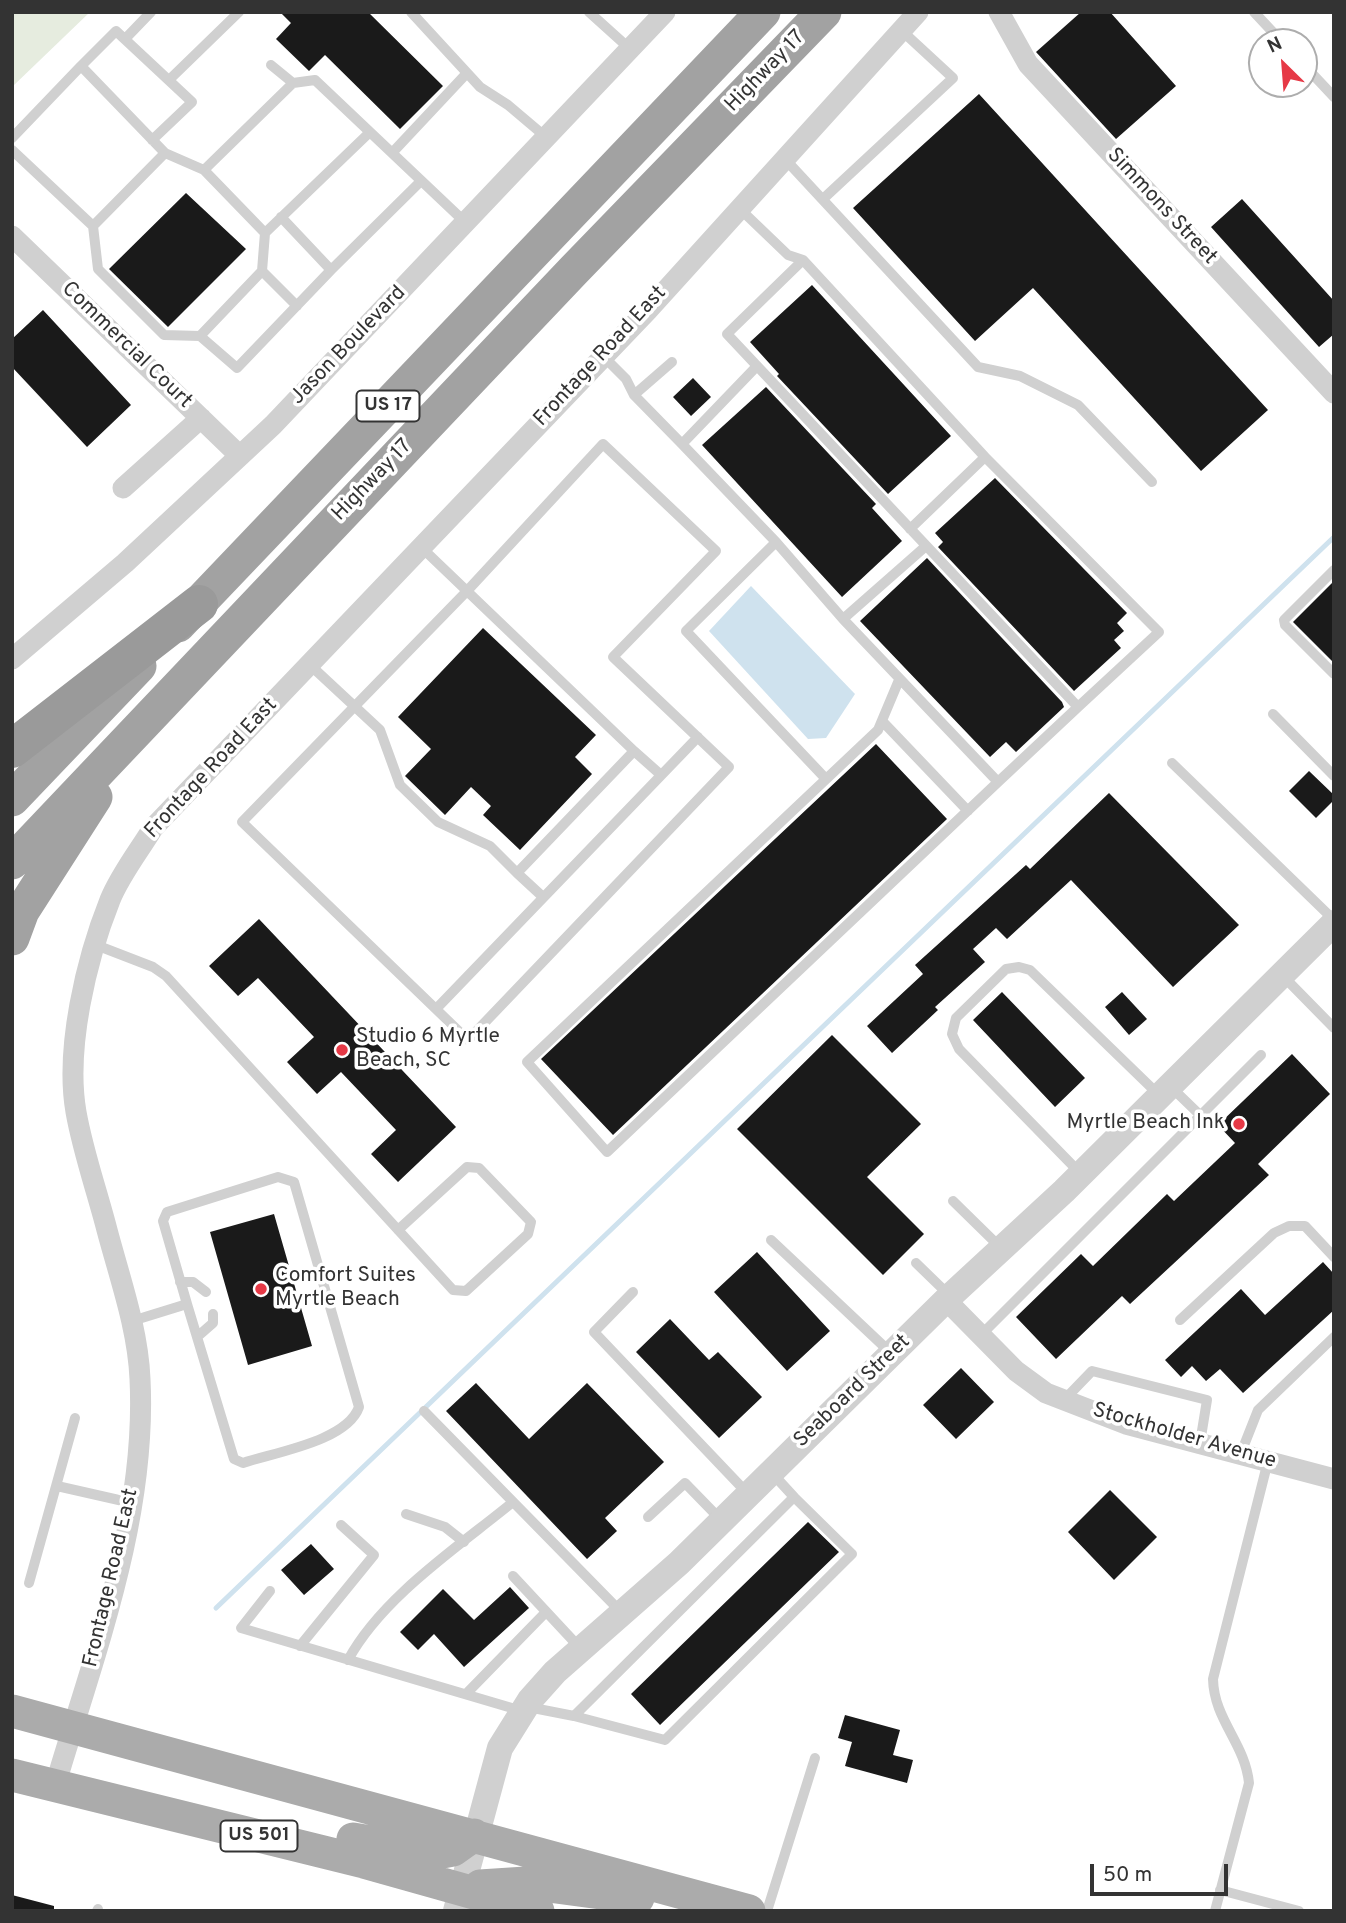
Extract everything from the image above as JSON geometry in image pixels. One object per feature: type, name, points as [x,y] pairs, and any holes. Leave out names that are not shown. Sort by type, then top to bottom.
[{"type":"highway","name":"Highway 17","points":[[12,799],[763,12]]},
{"type":"highway","name":"Highway 17","points":[[12,862],[574,270],[824,12]]},
{"type":"highway","points":[[12,750],[199,604]]},
{"type":"highway","points":[[12,937],[22,911],[140,726]]},
{"type":"main road","points":[[12,1711],[749,1911]]},
{"type":"main road","name":"US 501","points":[[12,1775],[364,1862],[458,1901],[538,1911]]},
{"type":"main road","points":[[198,1821],[291,1828],[420,1852],[453,1850],[474,1835]]},
{"type":"main road","points":[[458,1901],[503,1882],[738,1911]]},
{"type":"street","name":"Jason Boulevard","points":[[12,659],[125,563],[240,456],[467,224],[665,12]]},
{"type":"street","name":"Frontage Road East","points":[[55,1786],[109,1610],[132,1503],[140,1450],[141,1378],[132,1321],[76,1112],[72,1074],[83,986],[110,899],[153,828],[603,356],[918,12]]},
{"type":"street","name":"Simmons Street","points":[[999,12],[1028,64],[1334,393]]},
{"type":"street","name":"Commercial Court","points":[[12,236],[240,456]]},
{"type":"street","points":[[123,488],[201,418]]},
{"type":"street","name":"Seaboard Street","points":[[458,1901],[500,1748],[524,1709],[555,1672],[623,1614],[722,1521],[948,1298],[1082,1174],[1332,927]]},
{"type":"street","name":"Stockholder Avenue","points":[[948,1298],[1016,1371],[1046,1393],[1126,1424],[1334,1479]]},
{"type":"lane","points":[[125,39],[151,12]]},
{"type":"lane","points":[[169,80],[239,12]]},
{"type":"lane","points":[[411,12],[480,87],[508,106],[547,139]]},
{"type":"lane","points":[[589,12],[630,49]]},
{"type":"lane","points":[[1254,12],[1269,28]]},
{"type":"lane","points":[[823,199],[953,78],[901,30]]},
{"type":"lane","points":[[12,138],[116,31],[192,102],[152,140]]},
{"type":"lane","points":[[271,65],[293,83]]},
{"type":"lane","points":[[81,66],[164,153],[204,170],[265,233]]},
{"type":"lane","points":[[392,153],[467,73]]},
{"type":"lane","points":[[204,170],[293,83],[315,80],[467,224]]},
{"type":"lane","points":[[1318,80],[1334,97]]},
{"type":"lane","points":[[200,336],[262,271],[265,233],[370,132]]},
{"type":"lane","points":[[12,150],[93,226],[98,269],[164,335],[200,336],[237,368],[421,181]]},
{"type":"lane","points":[[93,226],[164,153]]},
{"type":"lane","points":[[784,158],[978,367],[1020,376],[1078,405],[1152,482]]},
{"type":"lane","points":[[739,208],[788,255],[803,260],[985,457],[1159,632],[607,1152],[527,1062],[884,723],[900,680]]},
{"type":"lane","points":[[281,217],[331,270]]},
{"type":"lane","points":[[803,260],[727,334],[1078,707]]},
{"type":"lane","points":[[262,271],[297,306]]},
{"type":"lane","points":[[603,356],[626,379],[634,395],[776,542],[843,619],[998,782]]},
{"type":"lane","points":[[634,395],[672,362]]},
{"type":"lane","points":[[682,444],[757,366]]},
{"type":"lane","points":[[603,444],[716,551],[613,657],[729,767],[468,1040],[242,822],[467,591],[603,444]]},
{"type":"lane","points":[[910,529],[985,457]]},
{"type":"lane","points":[[776,542],[686,631],[826,779]]},
{"type":"lane","points":[[843,619],[926,546]]},
{"type":"lane","points":[[421,547],[661,775]]},
{"type":"lane","points":[[1334,570],[1284,620],[1285,625],[1334,674]]},
{"type":"lane","points":[[309,664],[380,730],[400,785],[438,822],[490,846],[543,898]]},
{"type":"lane","points":[[1273,714],[1334,776]]},
{"type":"lane","points":[[884,723],[968,811]]},
{"type":"lane","points":[[436,1009],[698,737]]},
{"type":"lane","points":[[517,873],[634,751]]},
{"type":"lane","points":[[1172,763],[1332,927]]},
{"type":"lane","points":[[96,945],[153,967],[166,976],[398,1230],[453,1290],[466,1291],[528,1234],[531,1222],[480,1168],[467,1167],[398,1230]]},
{"type":"lane","points":[[1082,1174],[959,1049],[952,1034],[956,1018],[1006,969],[1019,967],[1030,970],[1165,1091],[1200,1115]]},
{"type":"lane","points":[[1282,975],[1334,1028]]},
{"type":"lane","points":[[981,1335],[1261,1055]]},
{"type":"lane","points":[[278,1177],[294,1182],[359,1407],[356,1415],[340,1432],[243,1463],[234,1459],[187,1304],[163,1221],[167,1212],[278,1177]]},
{"type":"lane","points":[[953,1201],[1002,1249]]},
{"type":"lane","points":[[1180,1320],[1274,1233],[1289,1226],[1305,1226],[1334,1257]]},
{"type":"lane","points":[[771,1240],[892,1354]]},
{"type":"lane","points":[[916,1263],[948,1298]]},
{"type":"lane","points":[[180,1282],[192,1282],[206,1292]]},
{"type":"lane","points":[[633,1292],[594,1332],[749,1495]]},
{"type":"lane","points":[[132,1321],[187,1304]]},
{"type":"lane","points":[[197,1337],[213,1323],[213,1314]]},
{"type":"lane","points":[[1241,1453],[1258,1410],[1334,1337]]},
{"type":"lane","points":[[1063,1400],[1091,1371],[1208,1399],[1200,1443]]},
{"type":"lane","points":[[424,1411],[623,1614]]},
{"type":"lane","points":[[29,1583],[75,1418]]},
{"type":"lane","points":[[1215,1911],[1249,1783],[1247,1765],[1213,1700],[1213,1679],[1268,1460]]},
{"type":"lane","points":[[270,1591],[240,1628],[466,1695],[524,1709],[574,1716],[665,1740],[852,1554],[771,1472]]},
{"type":"lane","points":[[648,1517],[685,1483],[722,1521]]},
{"type":"lane","points":[[57,1486],[132,1503]]},
{"type":"lane","points":[[574,1716],[794,1497]]},
{"type":"lane","points":[[348,1660],[362,1634],[428,1572],[513,1502]]},
{"type":"lane","points":[[406,1514],[445,1527],[464,1542]]},
{"type":"lane","points":[[300,1646],[374,1555],[341,1525]]},
{"type":"lane","points":[[513,1576],[582,1650]]},
{"type":"lane","points":[[466,1695],[547,1612]]},
{"type":"lane","points":[[767,1911],[815,1758]]},
{"type":"lane","points":[[1220,1890],[1299,1911]]},
{"type":"shaded area","points":[[12,12],[90,12],[12,87]]},
{"type":"water","points":[[751,586],[855,694],[826,738],[808,739],[709,631]]},
{"type":"building","points":[[280,12],[368,12],[443,86],[400,129],[325,55],[309,71],[276,39],[291,23]]},
{"type":"building","points":[[1081,12],[1110,12],[1176,86],[1116,139],[1036,52]]},
{"type":"building","points":[[979,94],[1268,410],[1201,471],[1033,288],[975,341],[853,208]]},
{"type":"building","points":[[186,193],[246,249],[168,327],[109,269]]},
{"type":"building","points":[[1242,199],[1334,301],[1334,334],[1319,347],[1211,227]]},
{"type":"building","points":[[812,285],[951,436],[888,494],[777,376],[779,374],[750,342]]},
{"type":"building","points":[[43,310],[131,405],[87,447],[12,367],[12,339]]},
{"type":"building","points":[[693,378],[711,397],[691,416],[673,397]]},
{"type":"building","points":[[766,387],[876,504],[872,508],[902,541],[842,597],[702,445]]},
{"type":"building","points":[[995,478],[1127,613],[1117,623],[1124,631],[1114,640],[1121,648],[1074,691],[938,547],[943,542],[935,533]]},
{"type":"building","points":[[927,558],[1062,702],[1064,707],[1016,752],[1006,742],[990,757],[860,621]]},
{"type":"building","points":[[1334,581],[1334,663],[1293,622]]},
{"type":"building","points":[[483,628],[596,735],[575,757],[592,774],[520,850],[483,815],[491,806],[471,787],[445,815],[405,776],[431,749],[398,717]]},
{"type":"building","points":[[876,744],[947,819],[613,1135],[541,1059]]},
{"type":"building","points":[[1309,771],[1334,795],[1334,800],[1316,818],[1289,791]]},
{"type":"building","points":[[1109,793],[1239,925],[1173,987],[1071,880],[1007,939],[996,928],[973,949],[985,962],[935,1007],[938,1010],[892,1053],[867,1026],[923,974],[915,965],[1026,865],[1030,869]]},
{"type":"building","name":"Studio 6 Myrtle Beach, SC","points":[[259,919],[456,1127],[398,1182],[371,1154],[396,1130],[341,1072],[317,1094],[287,1062],[314,1037],[258,978],[238,996],[209,966]]},
{"type":"building","points":[[1002,992],[1085,1078],[1055,1107],[973,1020]]},
{"type":"building","points":[[1122,992],[1147,1019],[1129,1035],[1105,1007]]},
{"type":"building","points":[[832,1035],[921,1124],[867,1177],[924,1234],[883,1275],[737,1129]]},
{"type":"building","points":[[1292,1054],[1330,1094],[1258,1164],[1269,1175],[1130,1304],[1122,1296],[1056,1359],[1016,1317],[1081,1254],[1093,1266],[1167,1194],[1174,1201],[1235,1143],[1218,1125]]},
{"type":"building","name":"Comfort Suites Myrtle Beach","points":[[274,1214],[312,1346],[248,1365],[210,1232]]},
{"type":"building","points":[[757,1252],[830,1331],[787,1371],[714,1292]]},
{"type":"building","points":[[1323,1262],[1334,1274],[1334,1310],[1243,1393],[1220,1369],[1206,1381],[1192,1366],[1181,1377],[1165,1360],[1241,1289],[1265,1315]]},
{"type":"building","points":[[670,1319],[709,1360],[718,1352],[762,1397],[719,1438],[636,1352]]},
{"type":"building","points":[[961,1368],[994,1402],[956,1439],[923,1405]]},
{"type":"building","points":[[476,1383],[529,1439],[587,1383],[664,1462],[605,1518],[617,1531],[587,1559],[446,1411]]},
{"type":"building","points":[[1110,1490],[1157,1537],[1114,1580],[1068,1532]]},
{"type":"building","points":[[808,1522],[839,1552],[660,1725],[631,1694]]},
{"type":"building","points":[[311,1544],[334,1569],[304,1595],[281,1570]]},
{"type":"building","points":[[510,1587],[529,1608],[464,1667],[434,1634],[418,1650],[400,1632],[443,1589],[474,1620]]},
{"type":"building","points":[[845,1715],[900,1730],[893,1755],[913,1760],[907,1783],[845,1766],[852,1742],[838,1738]]},
{"type":"building","points":[[12,1895],[54,1906],[54,1911],[12,1911]]},
{"type":"waterway","points":[[216,1608],[1334,537]]},
{"type":"place","name":"Studio 6 Myrtle Beach, SC","points":[[342,1050]]},
{"type":"place","name":"Myrtle Beach Ink","points":[[1239,1124]]},
{"type":"place","name":"Comfort Suites Myrtle Beach","points":[[261,1289]]}]
